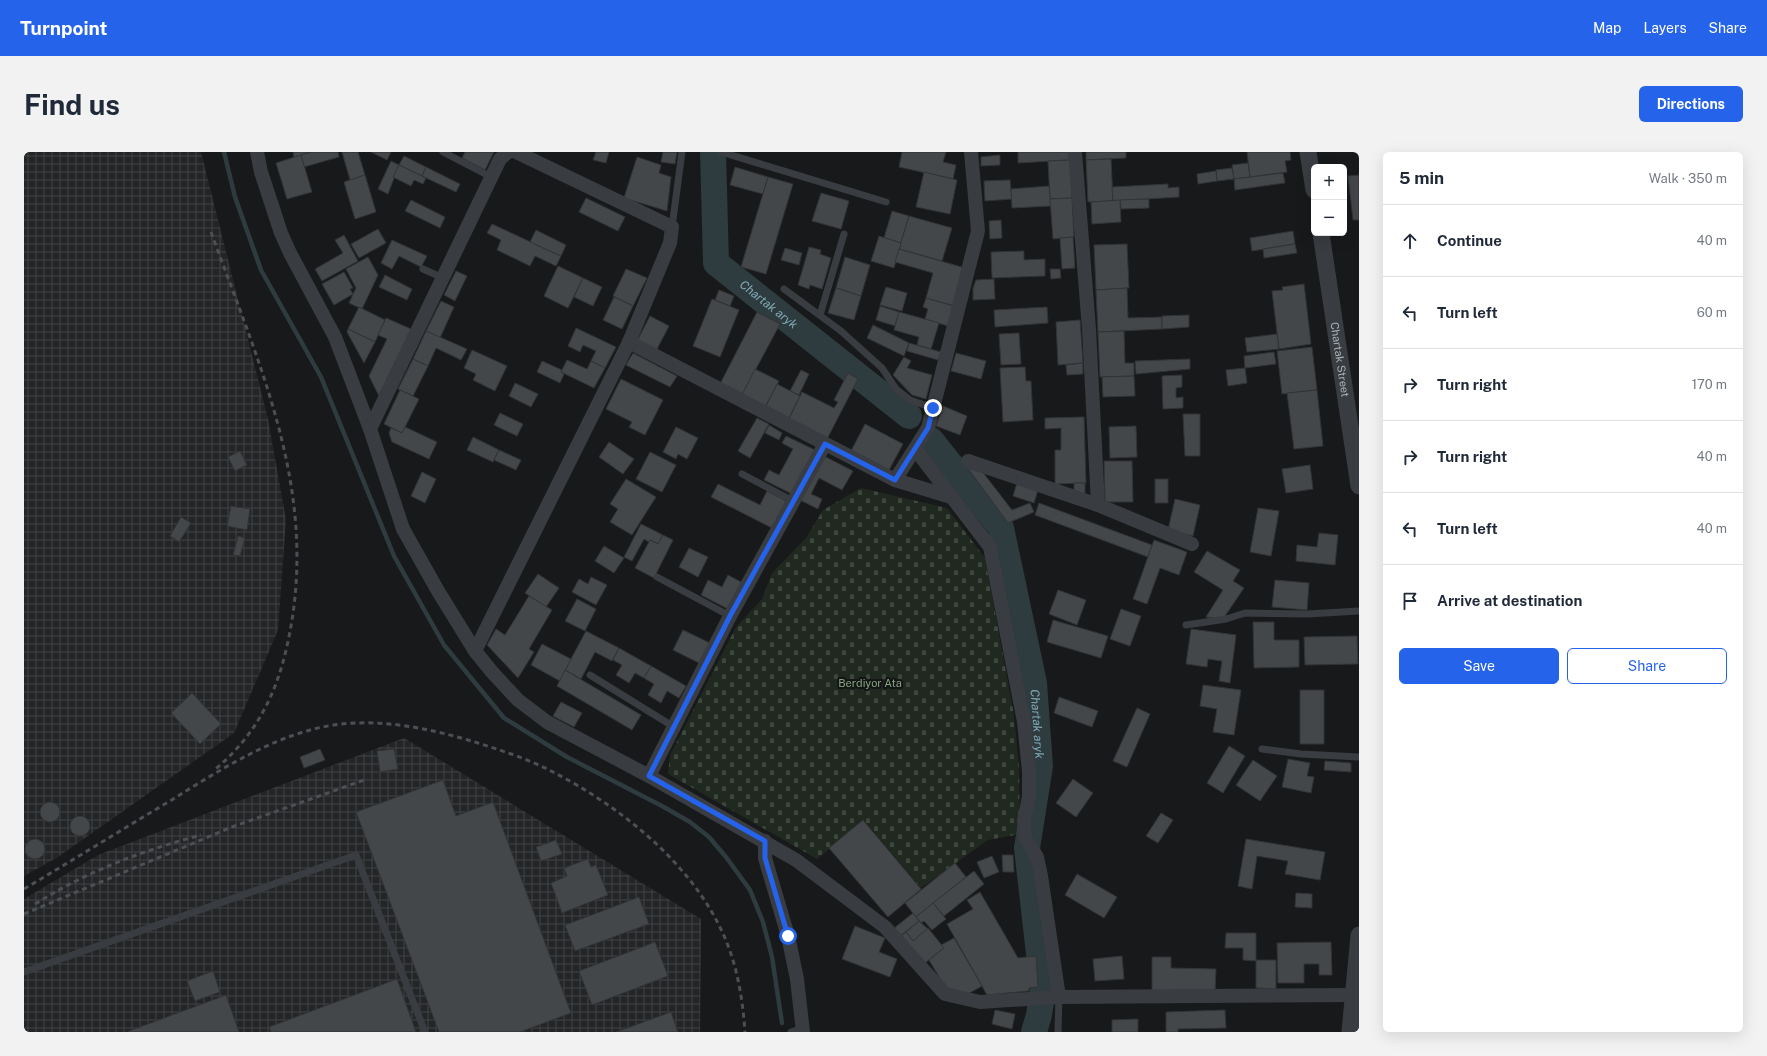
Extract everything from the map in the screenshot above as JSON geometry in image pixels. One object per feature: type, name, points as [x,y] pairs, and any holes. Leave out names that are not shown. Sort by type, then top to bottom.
[{"type":"street","points":[[257,152],[261,172],[281,233],[335,338],[370,429],[403,529],[438,591],[475,651],[509,691],[537,715],[547,722],[649,776],[796,860],[885,927],[945,994],[980,1002],[1035,1000],[1059,997],[1353,995]]},
{"type":"street","points":[[370,429],[500,158],[508,152]]},
{"type":"street","points":[[475,651],[629,342],[670,243],[672,227],[516,152]]},
{"type":"street","points":[[895,480],[928,428],[978,231],[971,152]]},
{"type":"street","points":[[1075,152],[1089,329],[1098,505]]},
{"type":"street","points":[[1308,152],[1311,171]]},
{"type":"street","name":"Chartak Street","points":[[1320,236],[1359,486]]},
{"type":"street","points":[[629,342],[895,480],[951,497]]},
{"type":"street","points":[[649,776],[730,616],[825,444]]},
{"type":"street","points":[[915,449],[990,547],[1024,722],[1029,772],[1029,797],[1024,821],[1028,844],[1037,857],[1041,876],[1059,997]]},
{"type":"street","points":[[968,461],[1098,505],[1192,544]]},
{"type":"street","points":[[765,841],[765,858],[784,922],[798,980],[799,1031]]},
{"type":"street","points":[[1350,1032],[1359,934]]},
{"type":"lane","points":[[443,152],[491,177]]},
{"type":"lane","points":[[672,227],[682,152]]},
{"type":"lane","points":[[723,153],[886,202]]},
{"type":"lane","points":[[820,315],[844,234]]},
{"type":"lane","points":[[423,269],[443,278]]},
{"type":"lane","points":[[784,289],[841,331],[882,368],[896,389],[910,400],[933,408]]},
{"type":"lane","points":[[742,474],[793,501]]},
{"type":"lane","points":[[657,577],[730,616]]},
{"type":"lane","points":[[1186,625],[1226,620],[1245,613],[1308,614],[1359,610]]},
{"type":"lane","points":[[590,675],[674,727]]},
{"type":"lane","points":[[1262,749],[1301,754],[1359,757]]},
{"type":"lane","points":[[24,972],[356,855],[425,1032]]},
{"type":"lane","points":[[1058,1032],[1059,997]]},
{"type":"shaded area","points":[[24,152],[201,152],[268,419],[286,520],[278,630],[234,733],[58,857],[24,876]]},
{"type":"shaded area","points":[[404,738],[701,919],[700,1032],[24,1032],[24,899],[98,855]]},
{"type":"green space","name":"Berdiyor Ata","points":[[861,488],[947,508],[985,558],[1014,715],[1019,767],[1020,834],[988,840],[921,888],[864,820],[817,859],[668,774],[670,755],[736,627],[762,599],[772,573],[806,538],[823,510]]},
{"type":"building","points":[[293,152],[312,152],[294,158]]},
{"type":"building","points":[[312,152],[338,152],[339,157],[304,167],[301,155]]},
{"type":"building","points":[[342,152],[358,152],[365,175],[350,180]]},
{"type":"building","points":[[371,152],[391,152],[387,160]]},
{"type":"building","points":[[465,152],[494,152],[485,170],[462,158]]},
{"type":"building","points":[[596,152],[609,152],[606,163],[593,160]]},
{"type":"building","points":[[663,152],[677,152],[675,164],[661,162]]},
{"type":"building","points":[[902,152],[946,152],[943,162],[956,165],[953,179],[899,167]]},
{"type":"building","points":[[1018,152],[1069,152],[1070,160],[1018,163]]},
{"type":"building","points":[[1086,152],[1126,152],[1126,158],[1086,160]]},
{"type":"building","points":[[1247,152],[1290,152],[1291,160],[1285,161],[1287,172],[1250,177]]},
{"type":"building","points":[[301,155],[312,192],[287,199],[276,163]]},
{"type":"building","points":[[1000,155],[1000,165],[981,166],[981,157]]},
{"type":"building","points":[[404,156],[426,167],[422,176],[399,165]]},
{"type":"building","points":[[637,157],[661,165],[659,173],[671,177],[667,211],[624,198]]},
{"type":"building","points":[[1111,159],[1113,201],[1088,202],[1086,160]]},
{"type":"building","points":[[1070,160],[1072,198],[1050,199],[1048,161]]},
{"type":"building","points":[[391,161],[399,165],[388,194],[378,189]]},
{"type":"building","points":[[1248,163],[1250,177],[1234,179],[1232,165]]},
{"type":"building","points":[[399,165],[426,178],[423,184],[414,180],[411,186],[393,177]]},
{"type":"building","points":[[426,167],[460,184],[456,192],[422,176]]},
{"type":"building","points":[[735,167],[768,177],[763,194],[730,185]]},
{"type":"building","points":[[1232,168],[1234,179],[1217,181],[1216,170]]},
{"type":"building","points":[[1216,171],[1217,181],[1198,184],[1197,174]]},
{"type":"building","points":[[924,172],[957,180],[950,214],[916,207]]},
{"type":"building","points":[[1283,173],[1285,183],[1235,190],[1234,179]]},
{"type":"building","points":[[365,175],[376,212],[355,219],[344,182]]},
{"type":"building","points":[[1359,175],[1359,220],[1353,220],[1348,176]]},
{"type":"building","points":[[768,177],[793,184],[766,274],[741,267]]},
{"type":"building","points":[[1010,180],[1012,199],[985,201],[984,181]]},
{"type":"building","points":[[1168,184],[1168,188],[1179,187],[1179,197],[1113,201],[1112,187]]},
{"type":"building","points":[[1049,186],[1051,206],[1012,208],[1011,189]]},
{"type":"building","points":[[821,193],[849,201],[841,229],[812,221]]},
{"type":"building","points":[[586,198],[625,217],[618,231],[579,212]]},
{"type":"building","points":[[1072,198],[1074,237],[1053,239],[1050,199]]},
{"type":"building","points":[[1149,199],[1149,208],[1121,209],[1120,200]]},
{"type":"building","points":[[411,200],[445,217],[440,228],[405,211]]},
{"type":"building","points":[[1120,200],[1121,222],[1092,224],[1091,202]]},
{"type":"building","points":[[892,211],[909,216],[901,243],[884,238]]},
{"type":"building","points":[[909,216],[952,228],[942,261],[899,249]]},
{"type":"building","points":[[1001,220],[1002,238],[990,239],[989,221]]},
{"type":"building","points":[[492,224],[561,256],[556,266],[535,256],[530,266],[497,250],[501,240],[487,233]]},
{"type":"building","points":[[378,229],[386,243],[359,258],[351,244]]},
{"type":"building","points":[[536,230],[566,245],[561,256],[530,242]]},
{"type":"building","points":[[1293,231],[1295,244],[1252,251],[1250,238]]},
{"type":"building","points":[[344,235],[358,261],[322,281],[315,269],[343,253],[335,240]]},
{"type":"building","points":[[879,236],[901,243],[894,268],[871,261]]},
{"type":"building","points":[[1073,237],[1075,268],[1062,269],[1060,238]]},
{"type":"building","points":[[392,240],[427,256],[421,267],[399,256],[392,269],[381,263]]},
{"type":"building","points":[[1127,244],[1129,288],[1096,290],[1094,245]]},
{"type":"building","points":[[1295,244],[1297,253],[1264,258],[1263,249]]},
{"type":"building","points":[[809,247],[821,250],[820,254],[831,258],[822,289],[810,285],[809,289],[798,285]]},
{"type":"building","points":[[785,248],[802,253],[799,265],[781,260]]},
{"type":"building","points":[[899,249],[965,268],[954,306],[926,298],[933,273],[895,262]]},
{"type":"building","points":[[1024,251],[1024,260],[1045,259],[1045,276],[992,278],[991,252]]},
{"type":"building","points":[[368,257],[378,275],[362,309],[349,303],[356,288],[346,269]]},
{"type":"building","points":[[845,257],[870,265],[861,296],[836,288]]},
{"type":"building","points":[[558,266],[583,278],[568,308],[544,296]]},
{"type":"building","points":[[626,269],[647,278],[633,306],[613,296]]},
{"type":"building","points":[[1050,269],[1060,269],[1061,278],[1051,279]]},
{"type":"building","points":[[456,271],[467,276],[455,301],[444,295]]},
{"type":"building","points":[[344,272],[353,288],[350,289],[353,294],[334,305],[322,284]]},
{"type":"building","points":[[385,275],[412,289],[407,300],[379,287]]},
{"type":"building","points":[[583,278],[602,287],[593,306],[574,297]]},
{"type":"building","points":[[994,279],[995,299],[973,300],[973,288],[976,280]]},
{"type":"building","points":[[1304,284],[1311,344],[1279,349],[1272,291],[1283,290],[1282,287]]},
{"type":"building","points":[[886,287],[907,293],[902,311],[880,305]]},
{"type":"building","points":[[836,288],[861,296],[854,320],[828,313]]},
{"type":"building","points":[[1127,288],[1128,318],[1162,317],[1162,329],[1098,332],[1096,290]]},
{"type":"building","points":[[719,290],[734,296],[730,306],[715,300]]},
{"type":"building","points":[[614,297],[633,306],[622,329],[603,320]]},
{"type":"building","points":[[926,298],[954,306],[948,326],[925,319],[928,309],[923,307]]},
{"type":"building","points":[[712,299],[739,310],[720,357],[693,346]]},
{"type":"building","points":[[441,301],[454,307],[440,338],[426,331]]},
{"type":"building","points":[[880,306],[899,312],[895,326],[876,320]]},
{"type":"building","points":[[359,307],[385,320],[375,342],[348,329]]},
{"type":"building","points":[[1047,307],[1048,323],[995,327],[994,310]]},
{"type":"building","points":[[757,312],[780,324],[742,395],[720,384]]},
{"type":"building","points":[[899,312],[939,323],[931,349],[917,345],[919,337],[894,330]]},
{"type":"building","points":[[1189,315],[1189,327],[1162,329],[1162,316]]},
{"type":"building","points":[[650,316],[669,326],[656,351],[637,341]]},
{"type":"building","points":[[386,318],[411,329],[379,396],[369,376],[387,339],[378,335]]},
{"type":"building","points":[[1080,320],[1083,363],[1058,365],[1056,322]]},
{"type":"building","points":[[873,325],[909,343],[904,356],[867,338]]},
{"type":"building","points":[[576,328],[616,347],[605,368],[591,361],[596,351],[583,345],[580,352],[568,346]]},
{"type":"building","points":[[348,329],[375,342],[364,363],[347,332]]},
{"type":"building","points":[[426,331],[467,349],[461,360],[436,348],[428,366],[413,359]]},
{"type":"building","points":[[1124,331],[1125,363],[1134,363],[1134,376],[1100,377],[1098,332]]},
{"type":"building","points":[[1019,333],[1021,364],[1001,365],[999,334]]},
{"type":"building","points":[[1277,334],[1279,349],[1247,352],[1245,338]]},
{"type":"building","points":[[909,343],[941,352],[938,360],[907,351]]},
{"type":"building","points":[[1312,347],[1317,390],[1282,394],[1277,351]]},
{"type":"building","points":[[472,350],[507,366],[495,391],[473,380],[476,374],[464,368]]},
{"type":"building","points":[[1274,352],[1276,364],[1245,368],[1244,356]]},
{"type":"building","points":[[633,353],[677,376],[670,387],[626,365]]},
{"type":"building","points":[[956,353],[986,361],[981,379],[951,371]]},
{"type":"building","points":[[904,357],[911,361],[907,368],[932,375],[926,399],[912,395],[893,375]]},
{"type":"building","points":[[413,359],[428,366],[413,396],[398,389]]},
{"type":"building","points":[[1190,359],[1190,369],[1136,374],[1135,361]]},
{"type":"building","points":[[567,360],[587,369],[591,361],[605,368],[594,388],[561,372]]},
{"type":"building","points":[[542,361],[562,370],[561,372],[564,374],[560,383],[537,372]]},
{"type":"building","points":[[1083,363],[1083,374],[1067,375],[1066,365]]},
{"type":"building","points":[[1025,367],[1026,381],[1031,381],[1033,420],[1003,422],[1000,368]]},
{"type":"building","points":[[1245,368],[1247,383],[1228,386],[1226,370]]},
{"type":"building","points":[[755,369],[779,381],[765,407],[742,395]]},
{"type":"building","points":[[801,370],[809,374],[799,395],[790,391]]},
{"type":"building","points":[[848,373],[858,379],[826,441],[788,421],[802,392],[834,408],[838,402],[834,400]]},
{"type":"building","points":[[1182,375],[1182,387],[1176,388],[1176,398],[1183,397],[1183,408],[1163,409],[1162,376]]},
{"type":"building","points":[[1134,376],[1135,396],[1103,397],[1102,377]]},
{"type":"building","points":[[621,379],[663,400],[645,435],[629,427],[632,422],[606,409]]},
{"type":"building","points":[[515,383],[538,394],[531,407],[509,396]]},
{"type":"building","points":[[777,384],[800,396],[787,422],[764,410]]},
{"type":"building","points":[[400,390],[419,399],[402,433],[384,424]]},
{"type":"building","points":[[1317,390],[1323,446],[1294,449],[1287,393]]},
{"type":"building","points":[[943,406],[967,416],[960,435],[936,426]]},
{"type":"building","points":[[500,413],[523,424],[517,436],[494,425]]},
{"type":"building","points":[[1183,414],[1200,414],[1200,456],[1185,456]]},
{"type":"building","points":[[1084,417],[1086,483],[1055,484],[1055,450],[1061,450],[1061,428],[1045,429],[1045,418]]},
{"type":"building","points":[[757,418],[769,424],[750,458],[738,451]]},
{"type":"building","points":[[865,424],[903,444],[889,470],[850,453]]},
{"type":"building","points":[[769,425],[782,433],[779,440],[765,433]]},
{"type":"building","points":[[1136,426],[1137,457],[1110,458],[1109,427]]},
{"type":"building","points":[[405,427],[437,442],[429,459],[392,442],[389,433],[391,428],[402,433]]},
{"type":"building","points":[[676,427],[698,438],[687,459],[678,454],[676,459],[663,452]]},
{"type":"building","points":[[786,436],[815,450],[792,494],[764,480],[769,470],[779,475],[793,449],[782,443]]},
{"type":"building","points":[[473,437],[499,450],[493,462],[467,450]]},
{"type":"building","points":[[609,442],[634,459],[623,474],[599,457]]},
{"type":"building","points":[[499,450],[521,460],[516,470],[494,460]]},
{"type":"building","points":[[240,451],[247,465],[235,471],[228,457]]},
{"type":"building","points":[[650,452],[676,465],[662,492],[636,479]]},
{"type":"building","points":[[822,455],[853,471],[842,490],[819,478],[811,494],[822,499],[818,509],[798,499]]},
{"type":"building","points":[[1104,461],[1132,461],[1133,502],[1105,502]]},
{"type":"building","points":[[1310,465],[1313,489],[1286,493],[1282,469]]},
{"type":"building","points":[[967,467],[981,470],[1012,510],[1030,503],[1034,512],[1008,523]]},
{"type":"building","points":[[422,472],[436,479],[425,503],[411,496]]},
{"type":"building","points":[[626,479],[656,497],[632,535],[610,522],[618,509],[610,504]]},
{"type":"building","points":[[1155,479],[1168,479],[1168,503],[1155,503]]},
{"type":"building","points":[[1017,483],[1038,490],[1034,503],[1013,496]]},
{"type":"building","points":[[1074,483],[1085,483],[1085,495],[1074,495]]},
{"type":"building","points":[[718,484],[760,505],[767,491],[788,502],[774,529],[711,497]]},
{"type":"building","points":[[1175,499],[1200,505],[1193,536],[1168,530]]},
{"type":"building","points":[[1039,503],[1152,545],[1148,557],[1035,515]]},
{"type":"building","points":[[231,506],[250,509],[247,530],[227,526]]},
{"type":"building","points":[[1258,508],[1279,511],[1271,556],[1250,552]]},
{"type":"building","points":[[181,517],[191,523],[179,542],[170,536]]},
{"type":"building","points":[[641,524],[663,535],[658,544],[644,539],[632,561],[624,557]]},
{"type":"building","points":[[1319,533],[1338,535],[1335,565],[1296,561],[1297,545],[1317,547]]},
{"type":"building","points":[[663,535],[673,540],[654,578],[635,568],[650,540],[658,544]]},
{"type":"building","points":[[238,536],[245,538],[240,556],[233,555]]},
{"type":"building","points":[[1154,540],[1187,552],[1179,575],[1160,568],[1147,604],[1133,599]]},
{"type":"building","points":[[604,546],[624,558],[614,573],[595,561]]},
{"type":"building","points":[[689,548],[708,557],[698,577],[679,567]]},
{"type":"building","points":[[1207,551],[1240,570],[1233,581],[1244,588],[1223,619],[1206,617],[1223,590],[1194,572]]},
{"type":"building","points":[[538,574],[559,588],[546,607],[525,593]]},
{"type":"building","points":[[728,575],[741,582],[728,609],[701,595],[708,580],[722,587]]},
{"type":"building","points":[[591,577],[607,585],[596,605],[572,592],[579,579],[588,584]]},
{"type":"building","points":[[1275,580],[1309,583],[1307,610],[1272,607]]},
{"type":"building","points":[[1058,590],[1086,600],[1077,625],[1049,614]]},
{"type":"building","points":[[529,596],[552,610],[529,649],[534,652],[518,678],[487,645],[496,629],[505,635]]},
{"type":"building","points":[[577,599],[596,609],[585,631],[565,621]]},
{"type":"building","points":[[1121,609],[1141,616],[1130,646],[1110,639]]},
{"type":"building","points":[[1053,620],[1108,636],[1101,658],[1047,642]]},
{"type":"building","points":[[1253,622],[1274,622],[1274,640],[1299,640],[1299,667],[1254,668]]},
{"type":"building","points":[[1191,629],[1236,635],[1230,683],[1219,681],[1222,661],[1208,659],[1207,667],[1186,664]]},
{"type":"building","points":[[683,630],[710,643],[699,663],[673,650]]},
{"type":"building","points":[[586,631],[619,648],[612,661],[595,652],[581,679],[565,670]]},
{"type":"building","points":[[1357,636],[1358,664],[1305,665],[1304,637]]},
{"type":"building","points":[[542,644],[571,659],[560,681],[531,665]]},
{"type":"building","points":[[619,648],[651,666],[644,678],[635,673],[629,683],[616,675],[622,665],[613,660]]},
{"type":"building","points":[[651,666],[686,686],[679,698],[667,691],[661,703],[648,695],[654,684],[644,678]]},
{"type":"building","points":[[565,670],[641,715],[632,730],[557,686]]},
{"type":"building","points":[[1203,685],[1241,690],[1234,735],[1213,732],[1217,709],[1200,706]]},
{"type":"building","points":[[1300,690],[1324,690],[1324,744],[1300,744]]},
{"type":"building","points":[[192,693],[221,724],[200,744],[171,713]]},
{"type":"building","points":[[1059,697],[1098,711],[1092,727],[1054,713]]},
{"type":"building","points":[[561,702],[582,713],[574,727],[553,716]]},
{"type":"building","points":[[1137,708],[1150,714],[1127,767],[1113,761]]},
{"type":"building","points":[[1229,746],[1245,756],[1223,793],[1207,783]]},
{"type":"building","points":[[320,749],[325,760],[304,768],[300,757]]},
{"type":"building","points":[[394,749],[398,769],[380,772],[377,751]]},
{"type":"building","points":[[1288,759],[1310,763],[1307,776],[1314,777],[1311,793],[1282,787]]},
{"type":"building","points":[[1253,760],[1277,776],[1260,801],[1236,785]]},
{"type":"building","points":[[1325,761],[1351,763],[1351,772],[1324,770]]},
{"type":"building","points":[[1073,779],[1093,793],[1076,817],[1056,803]]},
{"type":"building","points":[[443,780],[456,816],[493,802],[571,1013],[520,1032],[439,1032],[356,812]]},
{"type":"building","points":[[50,802],[57,805],[60,812],[57,819],[50,822],[43,819],[40,812],[43,805]]},
{"type":"building","points":[[1161,813],[1173,820],[1158,843],[1146,836]]},
{"type":"building","points":[[80,816],[87,819],[90,826],[87,833],[80,836],[73,833],[70,826],[73,819]]},
{"type":"building","points":[[863,820],[921,889],[888,917],[829,848]]},
{"type":"building","points":[[35,839],[42,842],[45,849],[42,856],[35,859],[28,856],[25,849],[28,842]]},
{"type":"building","points":[[1246,839],[1325,852],[1320,880],[1285,874],[1288,861],[1257,856],[1252,889],[1238,886]]},
{"type":"building","points":[[556,840],[562,854],[541,861],[536,847]]},
{"type":"building","points":[[1002,855],[1013,855],[1014,872],[1003,872]]},
{"type":"building","points":[[992,856],[999,872],[984,878],[977,862]]},
{"type":"building","points":[[588,859],[591,867],[596,865],[608,895],[562,913],[551,883],[567,876],[564,868]]},
{"type":"building","points":[[955,863],[966,877],[916,917],[905,903]]},
{"type":"building","points":[[974,871],[984,884],[944,916],[933,903]]},
{"type":"building","points":[[1077,874],[1117,897],[1104,918],[1065,895]]},
{"type":"building","points":[[980,892],[1018,958],[1036,956],[1038,987],[1029,988],[1029,991],[987,995],[947,924],[973,909],[967,900]]},
{"type":"building","points":[[1296,893],[1312,894],[1312,908],[1295,907]]},
{"type":"building","points":[[639,897],[649,924],[575,951],[565,925]]},
{"type":"building","points":[[933,903],[946,919],[932,930],[924,921],[921,923],[916,917]]},
{"type":"building","points":[[913,913],[919,921],[899,937],[893,929]]},
{"type":"building","points":[[919,921],[928,929],[913,941],[906,932]]},
{"type":"building","points":[[855,926],[885,938],[879,952],[897,959],[890,977],[842,959]]},
{"type":"building","points":[[928,928],[944,948],[925,963],[901,936],[906,932],[913,941]]},
{"type":"building","points":[[1226,933],[1256,933],[1256,961],[1243,960],[1243,948],[1225,948]]},
{"type":"building","points":[[954,938],[982,986],[964,996],[948,992],[929,960],[944,948],[941,945]]},
{"type":"building","points":[[655,942],[668,976],[592,1005],[579,971]]},
{"type":"building","points":[[1331,942],[1332,975],[1319,975],[1319,964],[1304,964],[1304,983],[1278,983],[1277,943]]},
{"type":"building","points":[[1122,956],[1124,979],[1095,981],[1093,959]]},
{"type":"building","points":[[1152,957],[1171,957],[1171,968],[1216,969],[1215,993],[1152,992]]},
{"type":"building","points":[[1256,960],[1276,960],[1276,989],[1256,988]]},
{"type":"building","points":[[213,971],[220,992],[195,1001],[187,981]]},
{"type":"building","points":[[397,979],[416,1032],[271,1032],[269,1027]]},
{"type":"building","points":[[226,995],[239,1032],[129,1032],[129,1031]]},
{"type":"building","points":[[995,1010],[1015,1014],[1012,1029],[992,1024]]},
{"type":"building","points":[[1225,1010],[1226,1028],[1178,1029],[1178,1032],[1166,1032],[1166,1012]]},
{"type":"building","points":[[671,1012],[678,1032],[616,1032]]},
{"type":"building","points":[[1138,1019],[1138,1032],[1112,1032],[1112,1020]]},
{"type":"waterway","points":[[224,152],[235,197],[261,270],[321,377],[394,556],[444,645],[504,718],[567,757],[690,822],[709,837],[726,857],[750,890],[763,922],[772,957],[782,1023]]},
{"type":"waterway","name":"Chartak aryk","points":[[713,152],[716,263],[909,416]]},
{"type":"waterway","name":"Chartak aryk","points":[[931,440],[1001,528],[1034,683],[1040,766],[1027,848],[1043,989],[1039,1015],[1034,1032]]},
{"type":"railway","points":[[211,232],[249,334],[266,384],[280,434],[291,485],[296,537],[296,591],[287,646],[277,682],[270,699],[252,730],[228,758],[213,771]]},
{"type":"railway","points":[[24,889],[222,769],[276,742],[314,729],[355,723],[397,725],[438,732],[478,743],[551,771],[606,803],[657,845],[680,869],[700,894],[717,922],[730,951],[736,971],[742,1001],[745,1032]]},
{"type":"railway","points":[[24,914],[232,827],[367,779]]},
{"type":"railway","points":[[35,904],[55,892],[115,863],[157,848],[201,835]]},
{"type":"route","points":[[788,936],[765,858],[765,841],[649,776],[730,616],[825,444],[895,480],[928,428],[933,408]]}]
